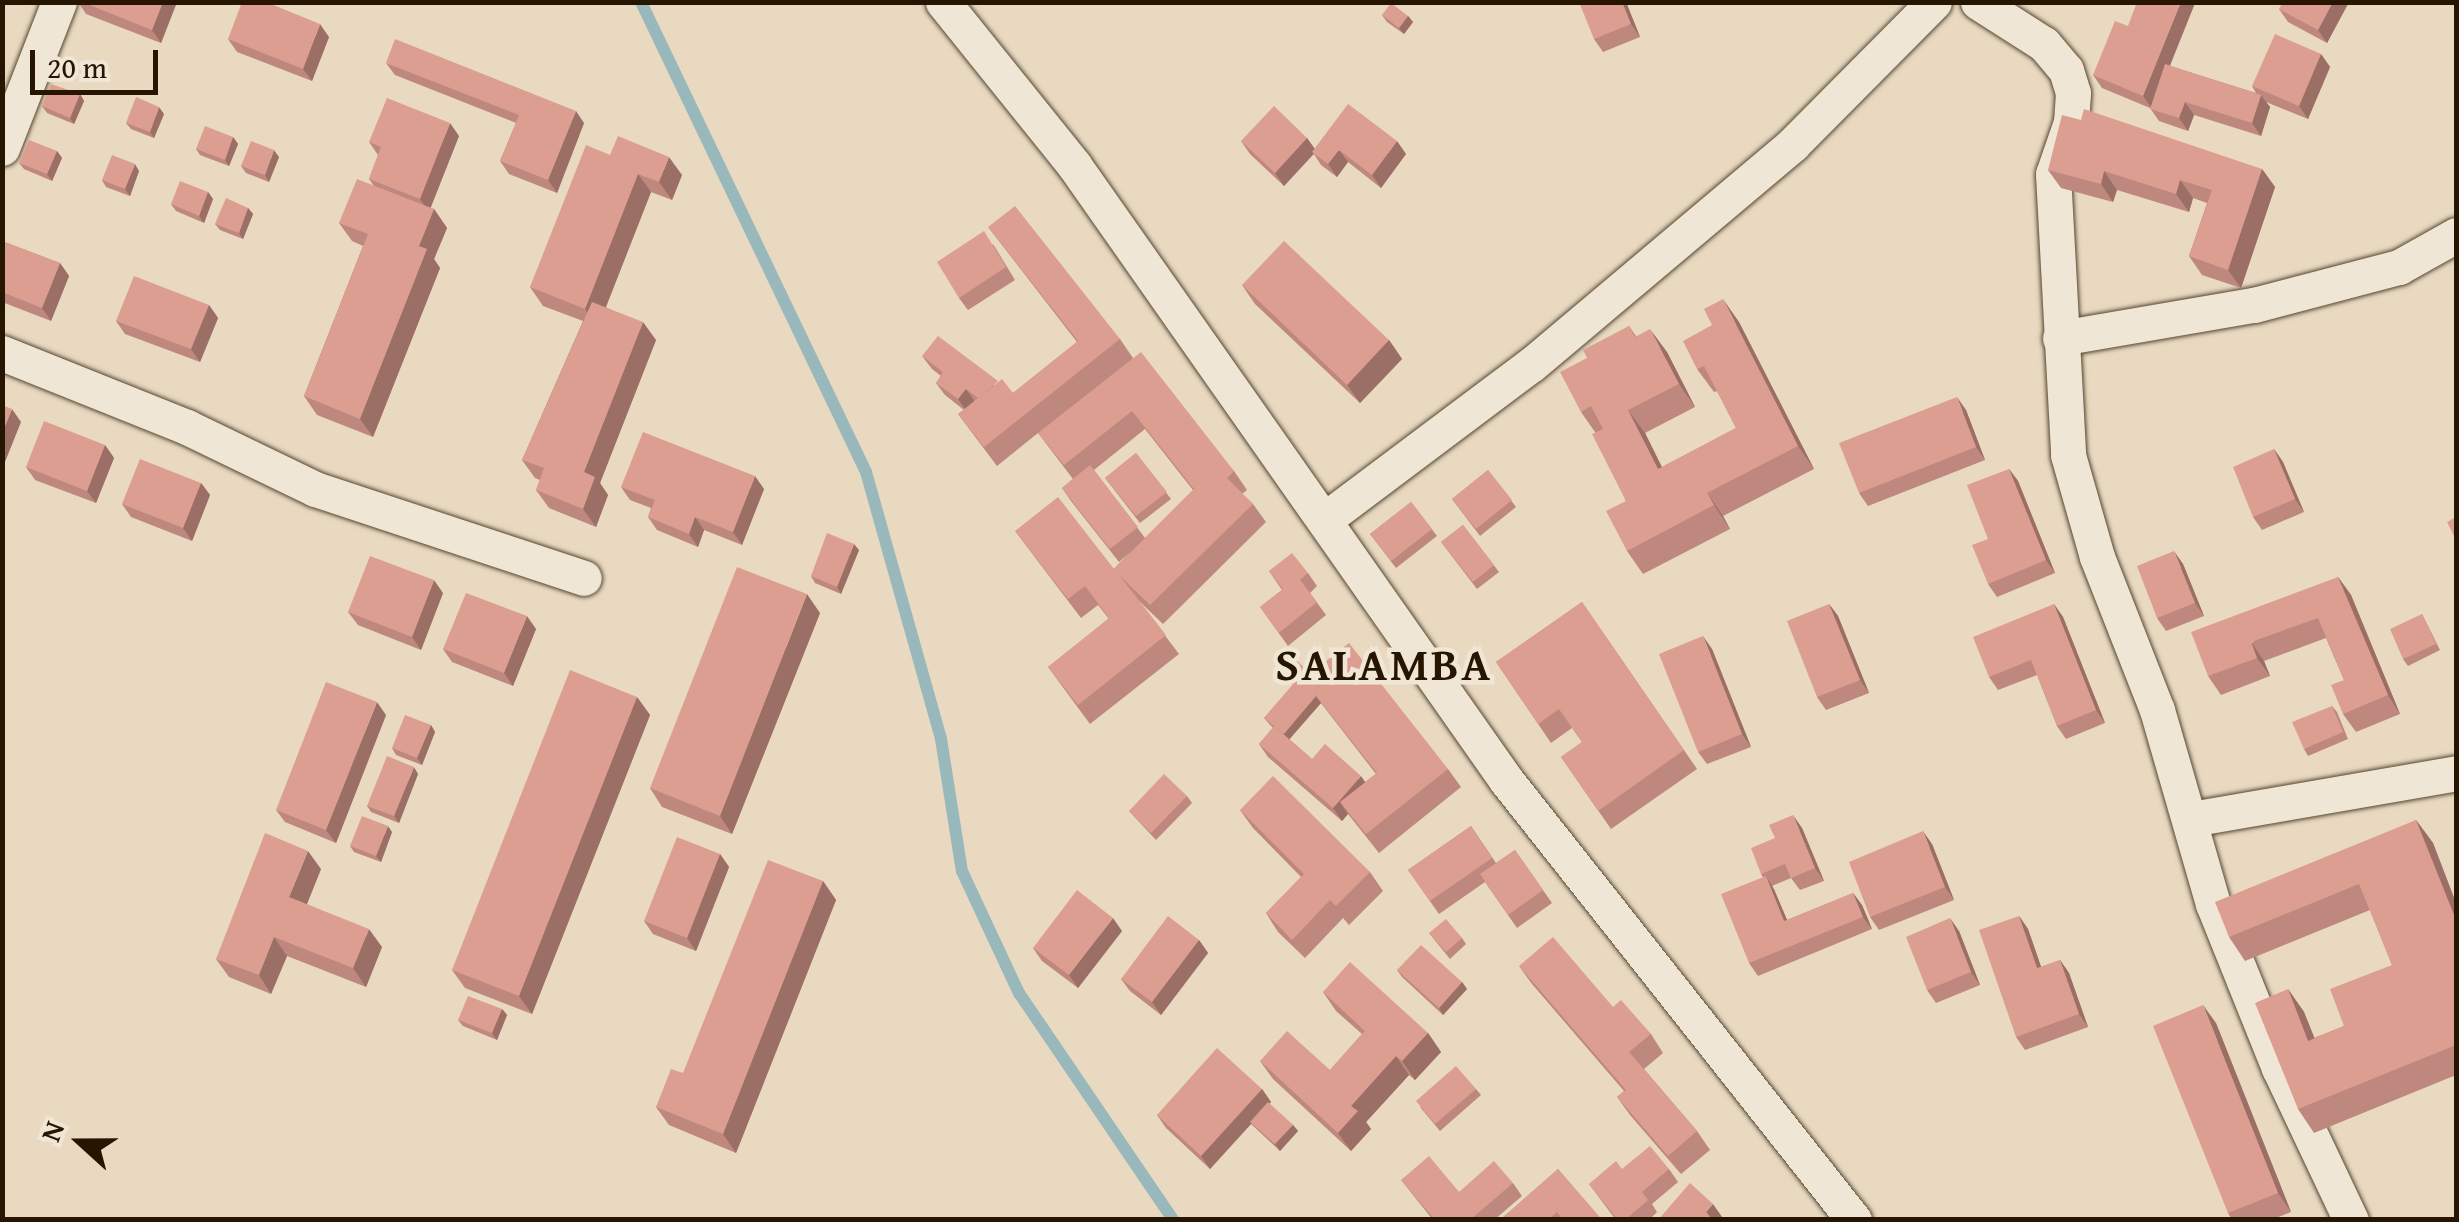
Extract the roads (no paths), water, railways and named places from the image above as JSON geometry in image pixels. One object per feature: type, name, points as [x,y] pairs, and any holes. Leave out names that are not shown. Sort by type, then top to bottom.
[{"type":"street","points":[[2,148],[58,2]]},
{"type":"street","points":[[944,2],[1074,165],[1506,780],[1854,1220]]},
{"type":"street","points":[[1324,520],[1532,364],[1793,144],[1934,2]]},
{"type":"street","points":[[1978,2],[2044,44],[2066,70],[2073,93],[2071,122],[2053,174],[2068,454],[2082,506],[2192,819],[2228,940],[2351,1220]]},
{"type":"street","points":[[2060,338],[2254,306],[2400,267],[2456,235]]},
{"type":"street","points":[[2,353],[186,427],[316,489],[584,578]]},
{"type":"street","points":[[2192,819],[2456,772]]},
{"type":"waterway","points":[[641,2],[866,472],[941,739],[962,871],[1019,993],[1173,1220]]},
{"type":"district","name":"SALAMBA","points":[[1384,664]]}]
